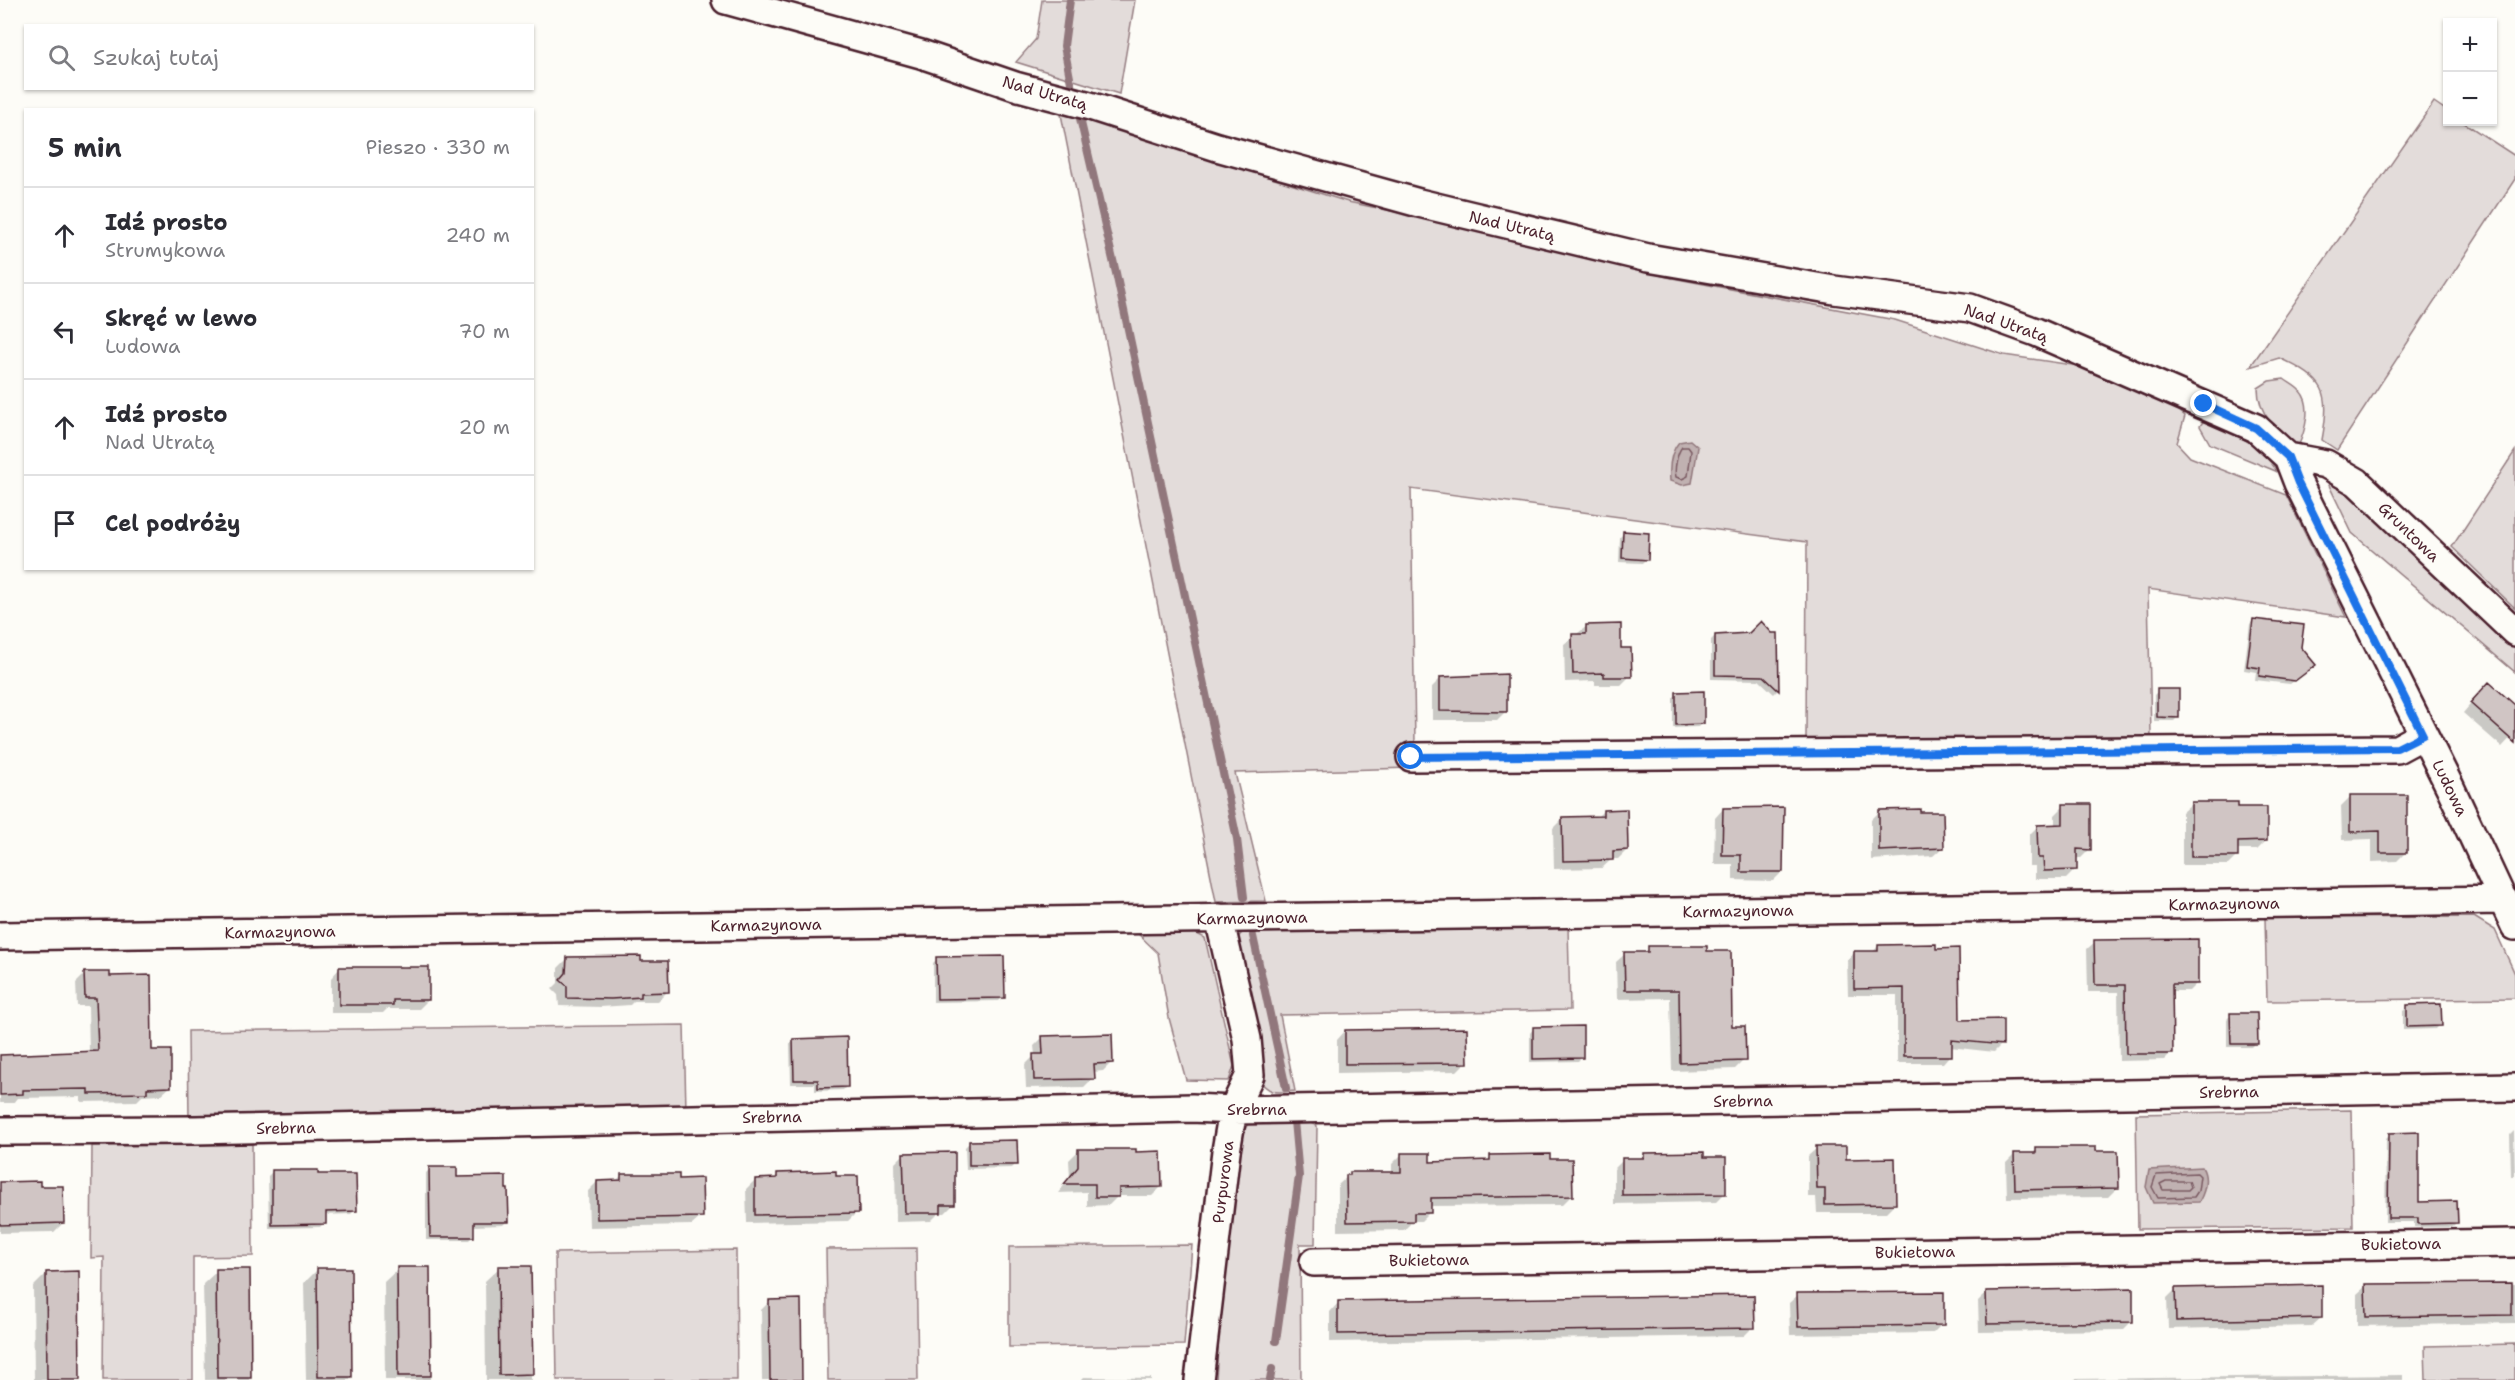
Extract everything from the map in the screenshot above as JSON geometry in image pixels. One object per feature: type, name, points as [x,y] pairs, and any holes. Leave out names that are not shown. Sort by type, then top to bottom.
[{"type":"street","name":"Nad Utratą","points":[[726,0],[921,54],[1015,86],[1135,119],[1217,147],[1419,203],[1648,258],[1834,290],[1970,308],[2036,332],[2256,428],[2288,457]]},
{"type":"street","name":"Gruntowa","points":[[2288,457],[2326,464],[2357,482],[2515,632]]},
{"type":"street","name":"Ludowa","points":[[2288,457],[2298,483],[2515,926]]},
{"type":"street","points":[[1411,757],[2397,748],[2423,735]]},
{"type":"street","name":"Karmazynowa","points":[[0,936],[2504,900]]},
{"type":"street","name":"Purpurowa","points":[[1199,1380],[1209,1314],[1219,1200],[1233,1110],[1250,1075],[1247,1039],[1219,918]]},
{"type":"street","name":"Srebrna","points":[[0,1131],[195,1130],[1192,1108],[1233,1110],[2515,1087]]},
{"type":"street","name":"Bukietowa","points":[[1314,1262],[2515,1243]]},
{"type":"shaded area","points":[[1042,0],[1135,0],[1119,94],[1016,62],[1036,39]]},
{"type":"shaded area","points":[[2434,102],[2443,108],[2443,126],[2469,126],[2515,156],[2515,179],[2337,450],[2322,440],[2325,398],[2316,380],[2279,358],[2250,367]]},
{"type":"shaded area","points":[[1060,109],[1114,123],[1226,164],[1348,202],[1445,222],[1667,277],[1895,320],[2004,355],[2086,367],[2164,398],[2185,416],[2177,443],[2190,457],[2286,495],[2346,617],[2148,589],[2151,736],[1806,740],[1807,542],[1411,489],[1415,744],[1410,768],[1235,773],[1266,901],[1216,902]]},
{"type":"shaded area","points":[[2284,379],[2300,391],[2306,403],[2305,426],[2298,447],[2270,422],[2261,407],[2259,398],[2258,388],[2269,381]]},
{"type":"shaded area","points":[[2204,420],[2237,435],[2254,446],[2262,452],[2278,472],[2210,444],[2200,426]]},
{"type":"shaded area","points":[[2515,451],[2515,608],[2452,547]]},
{"type":"shaded area","points":[[2327,481],[2350,494],[2515,644],[2515,672],[2352,533]]},
{"type":"shaded area","points":[[2474,917],[2495,930],[2515,974],[2515,998],[2267,1001],[2265,918]]},
{"type":"shaded area","points":[[1568,926],[1570,1010],[1280,1015],[1295,1091],[1273,1091],[1265,1087],[1256,1077],[1233,942],[1242,933]]},
{"type":"shaded area","points":[[1191,931],[1205,938],[1234,1066],[1229,1081],[1186,1080],[1169,1018],[1158,953],[1137,933]]},
{"type":"shaded area","points":[[684,1025],[686,1111],[189,1120],[188,1031]]},
{"type":"shaded area","points":[[2351,1110],[2353,1227],[2138,1229],[2136,1114]]},
{"type":"shaded area","points":[[1302,1119],[1317,1126],[1315,1244],[1300,1244],[1301,1380],[1216,1380],[1224,1243],[1240,1138],[1250,1120]]},
{"type":"shaded area","points":[[252,1144],[253,1256],[193,1257],[193,1380],[103,1380],[104,1257],[91,1258],[92,1146]]},
{"type":"shaded area","points":[[1192,1245],[1184,1345],[1009,1347],[1009,1247]]},
{"type":"shaded area","points":[[916,1248],[918,1380],[828,1380],[826,1249]]},
{"type":"shaded area","points":[[736,1250],[737,1380],[557,1380],[555,1253]]},
{"type":"shaded area","points":[[2515,1344],[2515,1380],[2426,1380],[2425,1346]]},
{"type":"water","points":[[1690,440],[1698,447],[1692,483],[1682,485],[1670,481],[1671,460],[1679,442]]},
{"type":"water","points":[[2202,1167],[2205,1185],[2199,1202],[2153,1203],[2146,1187],[2149,1170]]},
{"type":"building","points":[[1623,531],[1649,533],[1648,560],[1622,558]]},
{"type":"building","points":[[2253,619],[2304,625],[2301,647],[2316,665],[2295,681],[2259,676],[2260,668],[2247,666]]},
{"type":"building","points":[[1761,621],[1772,633],[1778,633],[1779,691],[1763,676],[1715,675],[1715,635],[1749,633]]},
{"type":"building","points":[[1621,624],[1621,648],[1631,648],[1632,677],[1604,677],[1604,673],[1573,674],[1572,634],[1586,634],[1586,625]]},
{"type":"building","points":[[1507,674],[1507,712],[1440,711],[1440,677]]},
{"type":"building","points":[[2489,682],[2515,705],[2515,743],[2470,703]]},
{"type":"building","points":[[2157,689],[2179,689],[2179,718],[2157,717]]},
{"type":"building","points":[[1704,691],[1704,724],[1676,725],[1676,692]]},
{"type":"building","points":[[2350,795],[2407,795],[2407,853],[2380,853],[2380,831],[2350,832]]},
{"type":"building","points":[[2191,802],[2238,802],[2238,807],[2267,807],[2267,841],[2238,842],[2238,857],[2191,857]]},
{"type":"building","points":[[2063,804],[2091,804],[2091,850],[2077,849],[2077,870],[2044,871],[2043,858],[2038,858],[2037,825],[2063,824]]},
{"type":"building","points":[[1784,807],[1783,872],[1741,872],[1741,855],[1722,855],[1723,808]]},
{"type":"building","points":[[1627,809],[1628,850],[1613,851],[1613,860],[1563,861],[1562,817],[1603,816],[1603,810]]},
{"type":"building","points":[[1920,809],[1920,812],[1943,812],[1944,848],[1879,851],[1879,810]]},
{"type":"building","points":[[2198,939],[2198,984],[2172,984],[2173,1054],[2126,1054],[2125,985],[2095,985],[2094,940]]},
{"type":"building","points":[[1936,944],[1936,949],[1959,948],[1960,1020],[2003,1019],[2003,1045],[1952,1040],[1952,1056],[1904,1056],[1904,988],[1854,989],[1854,951],[1878,951],[1878,945]]},
{"type":"building","points":[[1648,946],[1707,946],[1707,951],[1731,951],[1732,1026],[1745,1026],[1746,1061],[1680,1063],[1679,990],[1625,990],[1624,952],[1648,952]]},
{"type":"building","points":[[641,956],[641,961],[668,961],[669,992],[641,993],[641,997],[611,999],[567,998],[567,986],[560,980],[566,973],[567,957]]},
{"type":"building","points":[[1004,956],[1005,998],[937,999],[936,957]]},
{"type":"building","points":[[339,967],[429,967],[429,1000],[393,1000],[393,1005],[339,1005]]},
{"type":"building","points":[[84,972],[110,972],[110,976],[151,975],[152,1050],[171,1050],[171,1087],[147,1088],[147,1093],[89,1094],[89,1089],[23,1090],[23,1094],[0,1095],[0,1055],[98,1051],[96,998],[85,998]]},
{"type":"building","points":[[2441,1004],[2442,1026],[2407,1027],[2407,1005]]},
{"type":"building","points":[[2230,1013],[2257,1013],[2258,1044],[2231,1044]]},
{"type":"building","points":[[1583,1026],[1583,1058],[1533,1059],[1533,1027]]},
{"type":"building","points":[[1467,1028],[1468,1063],[1345,1064],[1345,1030]]},
{"type":"building","points":[[1112,1034],[1113,1063],[1094,1064],[1095,1079],[1034,1080],[1033,1054],[1043,1054],[1042,1036]]},
{"type":"building","points":[[847,1037],[848,1087],[818,1088],[818,1080],[794,1080],[793,1039]]},
{"type":"building","points":[[2419,1132],[2419,1202],[2457,1201],[2458,1223],[2418,1224],[2418,1218],[2388,1218],[2389,1133]]},
{"type":"building","points":[[1017,1140],[1018,1165],[969,1165],[969,1141]]},
{"type":"building","points":[[1816,1146],[1846,1146],[1846,1159],[1895,1158],[1896,1204],[1825,1205],[1825,1189],[1817,1189]]},
{"type":"building","points":[[2036,1147],[2096,1147],[2096,1151],[2118,1151],[2119,1188],[2015,1190],[2014,1153],[2036,1153]]},
{"type":"building","points":[[1078,1149],[1161,1151],[1162,1187],[1119,1188],[1119,1197],[1095,1197],[1095,1184],[1064,1184],[1078,1167]]},
{"type":"building","points":[[955,1152],[955,1205],[941,1205],[941,1213],[905,1213],[903,1153]]},
{"type":"building","points":[[1704,1152],[1704,1157],[1726,1157],[1726,1194],[1622,1195],[1622,1158],[1644,1158],[1644,1153]]},
{"type":"building","points":[[1401,1153],[1430,1153],[1430,1162],[1490,1160],[1490,1155],[1550,1154],[1550,1159],[1572,1159],[1573,1196],[1431,1198],[1431,1213],[1414,1213],[1414,1221],[1347,1222],[1346,1175],[1350,1175],[1350,1172],[1401,1172]]},
{"type":"building","points":[[429,1167],[457,1167],[457,1177],[506,1176],[509,1222],[474,1222],[474,1237],[430,1237]]},
{"type":"building","points":[[272,1170],[318,1170],[318,1174],[356,1174],[357,1211],[326,1212],[326,1224],[272,1225]]},
{"type":"building","points":[[836,1171],[836,1176],[858,1176],[859,1213],[755,1215],[755,1179],[777,1178],[777,1173]]},
{"type":"building","points":[[621,1174],[679,1174],[679,1179],[702,1178],[703,1217],[597,1219],[597,1181],[621,1180]]},
{"type":"building","points":[[40,1181],[40,1186],[63,1186],[64,1223],[0,1225],[0,1182]]},
{"type":"building","points":[[498,1266],[531,1266],[533,1374],[499,1375]]},
{"type":"building","points":[[397,1267],[430,1267],[431,1376],[398,1376]]},
{"type":"building","points":[[317,1268],[351,1268],[352,1377],[318,1377]]},
{"type":"building","points":[[216,1269],[250,1269],[251,1378],[217,1378]]},
{"type":"building","points":[[79,1271],[80,1380],[47,1380],[46,1272]]},
{"type":"building","points":[[2512,1283],[2512,1315],[2366,1317],[2365,1284]]},
{"type":"building","points":[[2322,1285],[2322,1318],[2176,1321],[2175,1288]]},
{"type":"building","points":[[2133,1288],[2133,1322],[1987,1324],[1986,1291]]},
{"type":"building","points":[[1944,1292],[1944,1325],[1798,1327],[1797,1293]]},
{"type":"building","points":[[1754,1295],[1755,1328],[1338,1334],[1338,1301]]},
{"type":"building","points":[[801,1299],[802,1380],[770,1380],[769,1300]]},
{"type":"waterway","points":[[1070,0],[1064,46],[1071,83]]},
{"type":"waterway","points":[[1079,114],[1116,273],[1237,839],[1244,897]]},
{"type":"waterway","points":[[1253,936],[1286,1088]]},
{"type":"waterway","points":[[1276,1341],[1299,1176],[1294,1121]]},
{"type":"waterway","points":[[1270,1380],[1272,1369]]},
{"type":"route","points":[[1411,757],[2397,748],[2423,735],[2298,483],[2288,457],[2256,428],[2204,404]]}]
